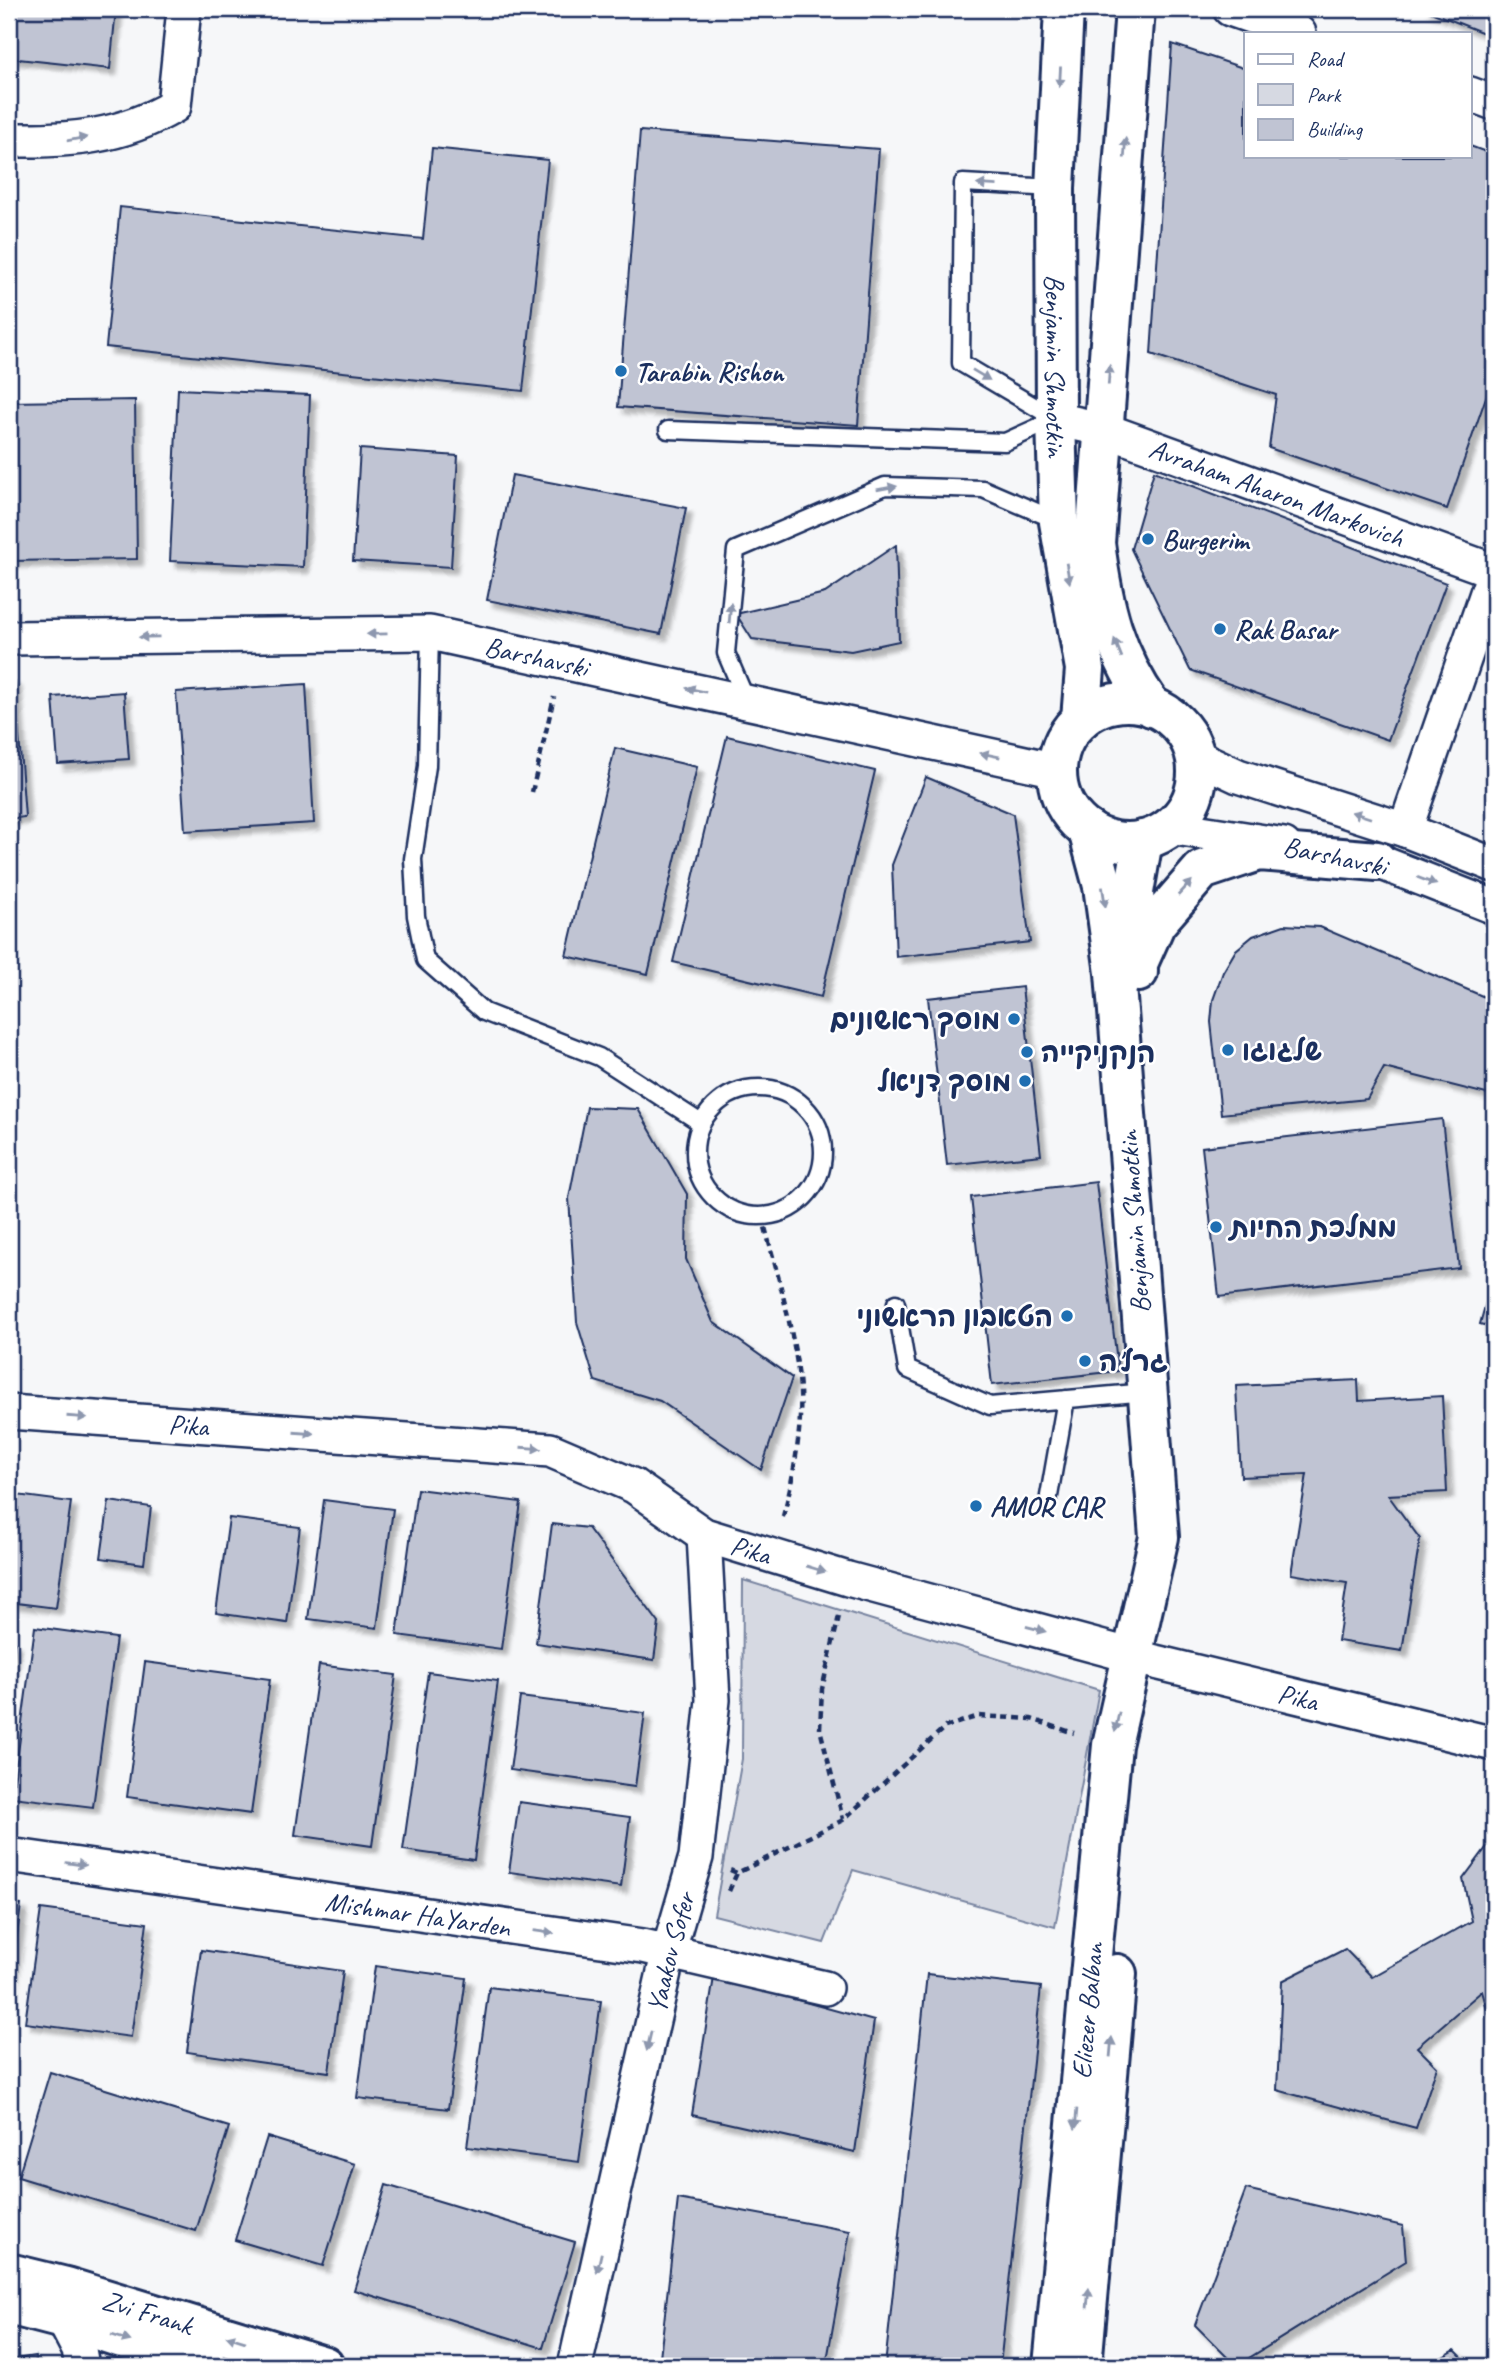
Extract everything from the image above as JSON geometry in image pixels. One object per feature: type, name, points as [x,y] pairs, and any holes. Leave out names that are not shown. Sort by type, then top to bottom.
[{"type":"street","points":[[9,140],[63,141],[113,132],[145,123],[174,106],[184,9]]},
{"type":"street","name":"Benjamin Shmotkin","points":[[1064,9],[1055,188],[1056,419],[1059,522],[1085,669],[1081,719]]},
{"type":"street","name":"Benjamin Shmotkin","points":[[1135,9],[1105,430],[1097,477],[1095,543],[1102,600],[1130,676],[1152,707]]},
{"type":"street","points":[[1230,9],[1296,32]]},
{"type":"street","points":[[1472,95],[1494,103]]},
{"type":"street","name":"Avraham Aharon Markovich","points":[[1056,419],[1105,430],[1494,572]]},
{"type":"street","points":[[1405,830],[1494,572]]},
{"type":"street","name":"Barshavski","points":[[9,638],[430,633],[1057,770]]},
{"type":"street","points":[[1133,702],[1152,707],[1180,726],[1195,756],[1197,772],[1192,796],[1181,816],[1156,834],[1115,841],[1088,830],[1074,819],[1064,804],[1057,770],[1064,742],[1081,719],[1097,709],[1115,703],[1133,702]]},
{"type":"street","name":"Barshavski","points":[[1195,756],[1238,776],[1405,830],[1494,865]]},
{"type":"street","name":"Benjamin Shmotkin","points":[[1088,830],[1103,886],[1115,974],[1159,1537],[1144,1658]]},
{"type":"street","name":"Barshavski","points":[[1156,834],[1215,832],[1377,861],[1494,906]]},
{"type":"street","name":"Benjamin Shmotkin","points":[[1144,1658],[1180,1536],[1137,967],[1134,892],[1156,834]]},
{"type":"street","points":[[1137,967],[1156,923],[1202,870],[1259,851],[1377,861]]},
{"type":"street","name":"Pika","points":[[9,1412],[550,1450],[634,1486],[704,1535],[848,1579],[1144,1658],[1494,1744]]},
{"type":"street","name":"Yaakov Sofer","points":[[575,2366],[669,1950],[696,1857],[713,1700],[704,1535]]},
{"type":"street","name":"Eliezer Balban","points":[[1053,2366],[1112,1745],[1144,1658]]},
{"type":"street","name":"Eliezer Balban","points":[[1082,2366],[1144,1658]]},
{"type":"street","name":"Mishmar HaYarden","points":[[9,1854],[669,1950],[825,1988]]},
{"type":"street","name":"Zvi Frank","points":[[9,2273],[66,2287],[324,2366]]},
{"type":"street","name":"Zvi Frank","points":[[9,2305],[63,2319],[208,2366]]},
{"type":"street","points":[[63,2319],[79,2350],[82,2366]]},
{"type":"lane","points":[[1055,188],[963,183],[961,363],[1056,419]]},
{"type":"lane","points":[[668,430],[1005,442],[1056,419]]},
{"type":"lane","points":[[747,702],[726,653],[736,550],[885,486],[983,489],[1059,522]]},
{"type":"lane","points":[[430,633],[427,766],[413,859],[416,916],[425,960],[485,1012],[599,1057],[701,1123]]},
{"type":"lane","points":[[749,1088],[768,1088],[788,1094],[804,1106],[817,1122],[822,1141],[823,1161],[816,1182],[802,1199],[783,1211],[762,1216],[740,1213],[724,1206],[705,1187],[696,1166],[695,1144],[701,1123],[713,1106],[729,1095],[749,1088]]},
{"type":"lane","points":[[896,1303],[907,1369],[990,1406],[1147,1392]]},
{"type":"lane","points":[[1049,1496],[1066,1399]]},
{"type":"path","points":[[532,792],[562,661]]},
{"type":"path","points":[[762,1216],[787,1314],[799,1380],[795,1475],[773,1556]]},
{"type":"path","points":[[843,1820],[820,1729],[822,1689],[848,1579]]},
{"type":"path","points":[[696,1857],[737,1872],[843,1820],[945,1727],[979,1716],[1031,1719],[1112,1745]]},
{"type":"green space","points":[[743,1580],[1099,1690],[1055,1927],[853,1870],[824,1943],[714,1915],[742,1759]]},
{"type":"building","points":[[13,9],[116,9],[110,69],[9,58]]},
{"type":"building","points":[[1423,9],[1494,9],[1494,37]]},
{"type":"building","points":[[1172,44],[1244,68],[1244,158],[1472,158],[1472,147],[1494,155],[1494,374],[1447,509],[1269,448],[1276,395],[1151,354]]},
{"type":"building","points":[[640,131],[879,149],[858,425],[618,407]]},
{"type":"building","points":[[432,148],[548,160],[523,391],[106,347],[120,207],[423,239]]},
{"type":"building","points":[[178,389],[310,395],[303,567],[170,561]]},
{"type":"building","points":[[135,400],[137,559],[9,561],[9,402]]},
{"type":"building","points":[[360,449],[458,456],[451,567],[353,561]]},
{"type":"building","points":[[1154,471],[1446,583],[1388,740],[1190,670],[1131,549]]},
{"type":"building","points":[[512,475],[686,508],[661,634],[487,600]]},
{"type":"building","points":[[896,545],[899,641],[851,651],[752,639],[736,614],[825,593]]},
{"type":"building","points":[[9,681],[15,681],[25,817],[9,819]]},
{"type":"building","points":[[306,684],[314,823],[185,831],[176,692]]},
{"type":"building","points":[[124,692],[129,759],[58,764],[53,697]]},
{"type":"building","points":[[727,736],[875,771],[821,997],[673,962]]},
{"type":"building","points":[[615,748],[697,767],[648,974],[566,956]]},
{"type":"building","points":[[926,777],[1013,814],[1030,942],[896,957],[892,865]]},
{"type":"building","points":[[1284,925],[1320,927],[1494,1001],[1494,1096],[1384,1068],[1367,1099],[1221,1114],[1211,1022],[1213,1000],[1223,972],[1236,950],[1253,936]]},
{"type":"building","points":[[1022,987],[1041,1155],[947,1165],[928,998]]},
{"type":"building","points":[[587,1107],[638,1109],[687,1194],[686,1259],[713,1322],[792,1378],[761,1470],[660,1401],[595,1381],[577,1322],[569,1198]]},
{"type":"building","points":[[1442,1119],[1459,1268],[1219,1297],[1202,1147]]},
{"type":"building","points":[[1096,1182],[1118,1371],[992,1385],[971,1197]]},
{"type":"building","points":[[1494,1273],[1494,1328],[1480,1324]]},
{"type":"building","points":[[1358,1380],[1359,1401],[1442,1396],[1447,1492],[1388,1495],[1420,1539],[1402,1651],[1338,1641],[1347,1583],[1291,1574],[1307,1474],[1241,1477],[1236,1386]]},
{"type":"building","points":[[417,1489],[521,1502],[501,1649],[397,1635]]},
{"type":"building","points":[[9,1494],[71,1502],[56,1608],[9,1602]]},
{"type":"building","points":[[324,1500],[393,1509],[377,1628],[308,1619]]},
{"type":"building","points":[[109,1501],[151,1507],[144,1564],[101,1558]]},
{"type":"building","points":[[229,1518],[300,1527],[287,1623],[216,1613]]},
{"type":"building","points":[[552,1524],[588,1528],[659,1623],[654,1660],[536,1643]]},
{"type":"building","points":[[35,1627],[116,1638],[93,1807],[12,1797]]},
{"type":"building","points":[[9,1642],[15,1642],[9,1691]]},
{"type":"building","points":[[145,1662],[270,1679],[251,1814],[127,1797]]},
{"type":"building","points":[[319,1665],[396,1675],[372,1846],[295,1835]]},
{"type":"building","points":[[428,1672],[498,1681],[474,1860],[403,1850]]},
{"type":"building","points":[[520,1697],[645,1713],[635,1787],[510,1770]]},
{"type":"building","points":[[519,1802],[630,1817],[621,1887],[509,1872]]},
{"type":"building","points":[[1489,1844],[1494,1846],[1494,2034],[1482,1991],[1417,2047],[1437,2067],[1416,2128],[1277,2090],[1282,1981],[1345,1949],[1372,1977],[1472,1921],[1463,1879]]},
{"type":"building","points":[[9,1904],[21,1905],[9,1997]]},
{"type":"building","points":[[41,1909],[147,1923],[131,2037],[25,2023]]},
{"type":"building","points":[[201,1950],[343,1971],[329,2072],[187,2052]]},
{"type":"building","points":[[375,1966],[466,1978],[448,2109],[357,2098]]},
{"type":"building","points":[[927,1974],[1041,1987],[1000,2366],[885,2366]]},
{"type":"building","points":[[714,1977],[874,2021],[855,2152],[692,2115]]},
{"type":"building","points":[[489,1987],[601,2001],[579,2162],[467,2147]]},
{"type":"building","points":[[50,2072],[229,2127],[196,2231],[18,2177]]},
{"type":"building","points":[[267,2137],[355,2164],[323,2266],[235,2240]]},
{"type":"building","points":[[386,2185],[575,2242],[543,2348],[354,2290]]},
{"type":"building","points":[[1246,2189],[1403,2226],[1406,2261],[1236,2366],[1195,2325]]},
{"type":"building","points":[[678,2199],[850,2231],[826,2366],[659,2366]]},
{"type":"building","points":[[1455,2350],[1471,2366],[1427,2366]]},
{"type":"building","points":[[35,2356],[37,2366],[9,2366],[9,2360]]},
{"type":"place","name":"Tarabin Rishon","points":[[621,371]]},
{"type":"place","name":"Burgerim","points":[[1148,539]]},
{"type":"place","name":"Rak Basar","points":[[1220,629]]},
{"type":"place","name":"מוסך ראשונים","points":[[1014,1019]]},
{"type":"place","name":"שלגוגו","points":[[1228,1050]]},
{"type":"place","name":"הנקניקייה","points":[[1027,1052]]},
{"type":"place","name":"מוסך דניאל","points":[[1025,1081]]},
{"type":"place","name":"ממלכת החיות","points":[[1216,1227]]},
{"type":"place","name":"הטאבון הראשוני","points":[[1067,1316]]},
{"type":"place","name":"גרל'ה","points":[[1085,1361]]},
{"type":"place","name":"AMOR CAR","points":[[976,1506]]}]
